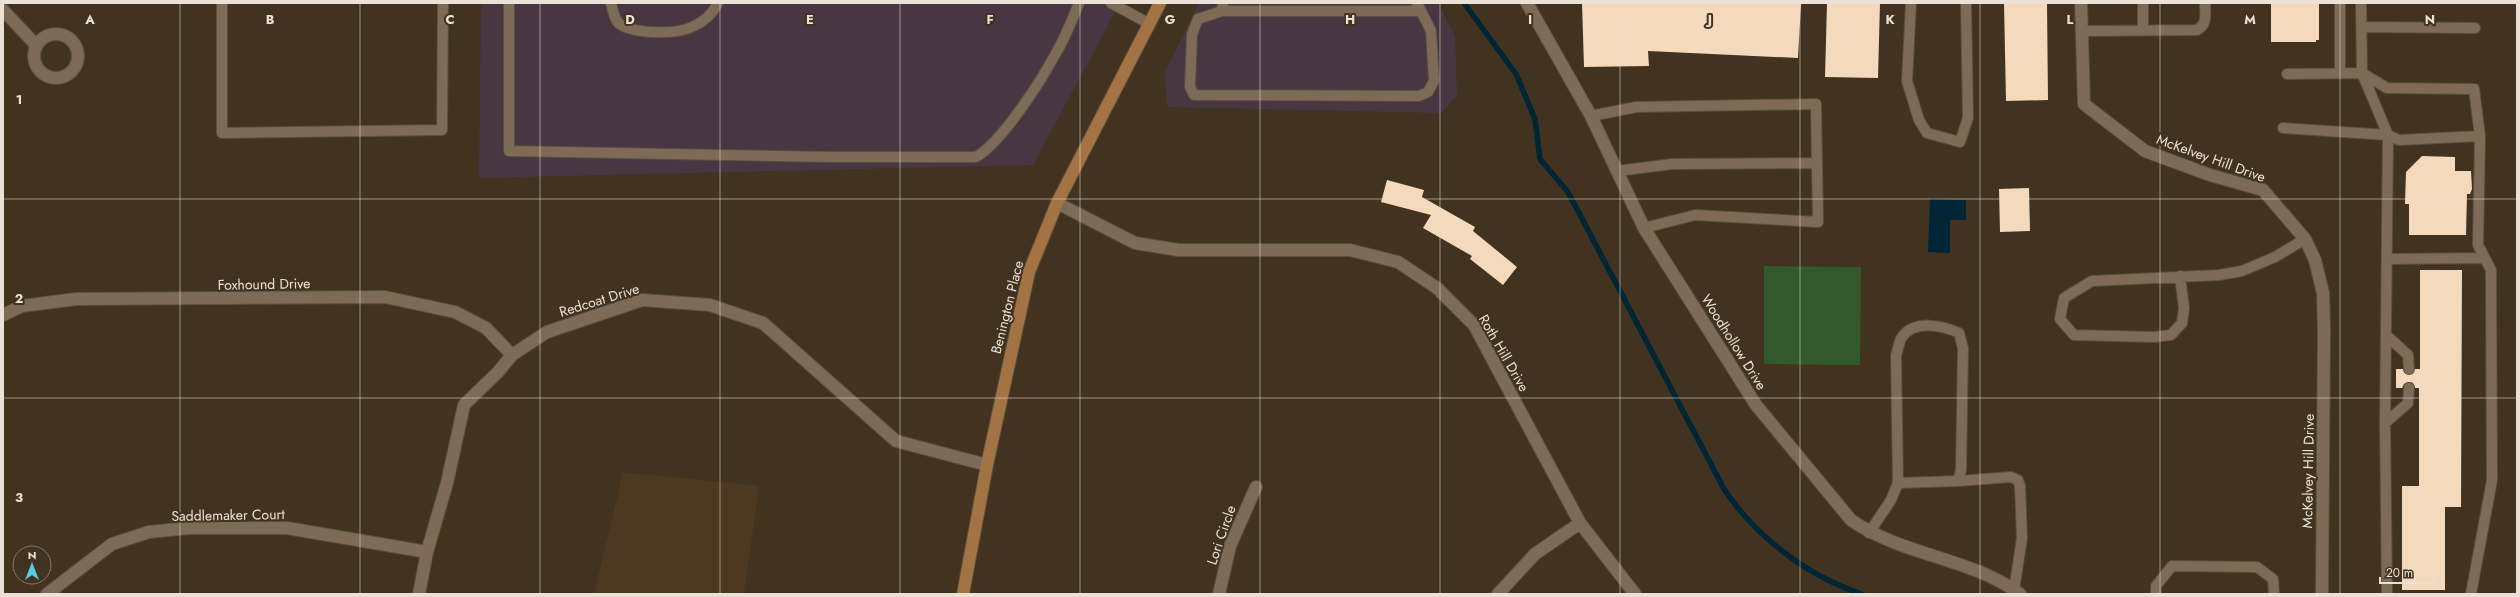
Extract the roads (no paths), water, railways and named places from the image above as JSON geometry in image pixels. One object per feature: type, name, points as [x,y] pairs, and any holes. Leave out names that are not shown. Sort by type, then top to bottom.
[{"type":"main road","name":"Benington Place","points":[[963,594],[987,465],[1029,272],[1057,203],[1160,3]]},
{"type":"street","name":"Woodhollow Drive","points":[[1527,3],[1591,116],[1644,228],[1756,405],[1851,520],[1869,532],[1896,544],[1987,575],[2017,592]]},
{"type":"street","name":"McKelvey Hill Drive","points":[[2081,3],[2084,104],[2145,150],[2210,175],[2263,190],[2305,239],[2315,260],[2323,293],[2322,594]]},
{"type":"street","points":[[3,10],[36,46]]},
{"type":"street","name":"Roth Hill Drive","points":[[1057,203],[1136,243],[1171,249],[1350,250],[1398,262],[1437,288],[1474,325],[1580,523],[1635,594]]},
{"type":"street","name":"Foxhound Drive","points":[[3,316],[22,306],[76,299],[385,297],[455,312],[486,328],[512,355]]},
{"type":"street","name":"Redcoat Drive","points":[[419,594],[427,552],[447,483],[464,405],[498,372],[512,355],[547,332],[642,300],[710,305],[763,323],[896,441],[987,465]]},
{"type":"street","name":"Lori Circle","points":[[1219,594],[1230,546],[1256,487]]},
{"type":"street","points":[[1498,594],[1535,554],[1580,523]]},
{"type":"street","name":"Saddlemaker Court","points":[[47,594],[112,544],[150,532],[189,528],[287,528],[427,552]]},
{"type":"lane","points":[[222,3],[222,133],[442,130],[443,3]]},
{"type":"lane","points":[[509,3],[509,151],[833,157],[976,157],[988,150],[1008,126],[1057,53],[1079,3]]},
{"type":"lane","points":[[611,3],[615,18],[621,24],[642,32],[681,31],[694,26],[718,3]]},
{"type":"lane","points":[[1111,3],[1150,24]]},
{"type":"lane","points":[[1911,3],[1907,81],[1919,120],[1927,133],[1960,142],[1968,118],[1966,3]]},
{"type":"lane","points":[[2143,3],[2143,30]]},
{"type":"lane","points":[[2082,31],[2196,30],[2202,27],[2205,22],[2205,3]]},
{"type":"lane","points":[[2340,3],[2340,73]]},
{"type":"lane","points":[[2361,3],[2362,73],[2388,135],[2385,423],[2387,594]]},
{"type":"lane","points":[[1222,7],[1419,7],[1431,31],[1434,81],[1428,92],[1419,96],[1194,95],[1190,87],[1192,34],[1198,19],[1222,7]]},
{"type":"lane","points":[[2362,27],[2475,28]]},
{"type":"lane","points":[[2287,74],[2362,73],[2387,88],[2474,89],[2480,136],[2478,245],[2491,270],[2492,480],[2470,594]]},
{"type":"lane","points":[[1591,116],[1636,107],[1816,104],[1818,222],[1695,216],[1644,228]]},
{"type":"lane","points":[[2283,128],[2388,135],[2399,140],[2480,136]]},
{"type":"lane","points":[[1617,171],[1672,164],[1817,163]]},
{"type":"lane","points":[[2180,276],[2184,308],[2182,323],[2171,335],[2154,337],[2074,335],[2060,319],[2064,298],[2092,281],[2180,276],[2219,275],[2242,272],[2275,257],[2305,239]]},
{"type":"lane","points":[[2387,260],[2485,258]]},
{"type":"lane","points":[[1869,532],[1891,500],[1898,483],[1896,355],[1902,337],[1916,327],[1944,326],[1959,333],[1963,348],[1961,470],[1958,481]]},
{"type":"lane","points":[[2386,335],[2408,355],[2408,369]]},
{"type":"lane","points":[[2385,423],[2408,403],[2408,388]]},
{"type":"lane","points":[[1898,483],[2011,477],[2018,480],[2020,486],[2022,538],[2017,592]]},
{"type":"lane","points":[[2156,594],[2156,586],[2172,566],[2258,567],[2273,580],[2274,594]]},
{"type":"water","points":[[1930,199],[1966,200],[1966,220],[1950,220],[1950,253],[1928,252]]},
{"type":"waterway","points":[[1464,3],[1516,74],[1535,119],[1540,159],[1568,192],[1724,489],[1751,523],[1784,553],[1822,577],[1862,594]]}]
